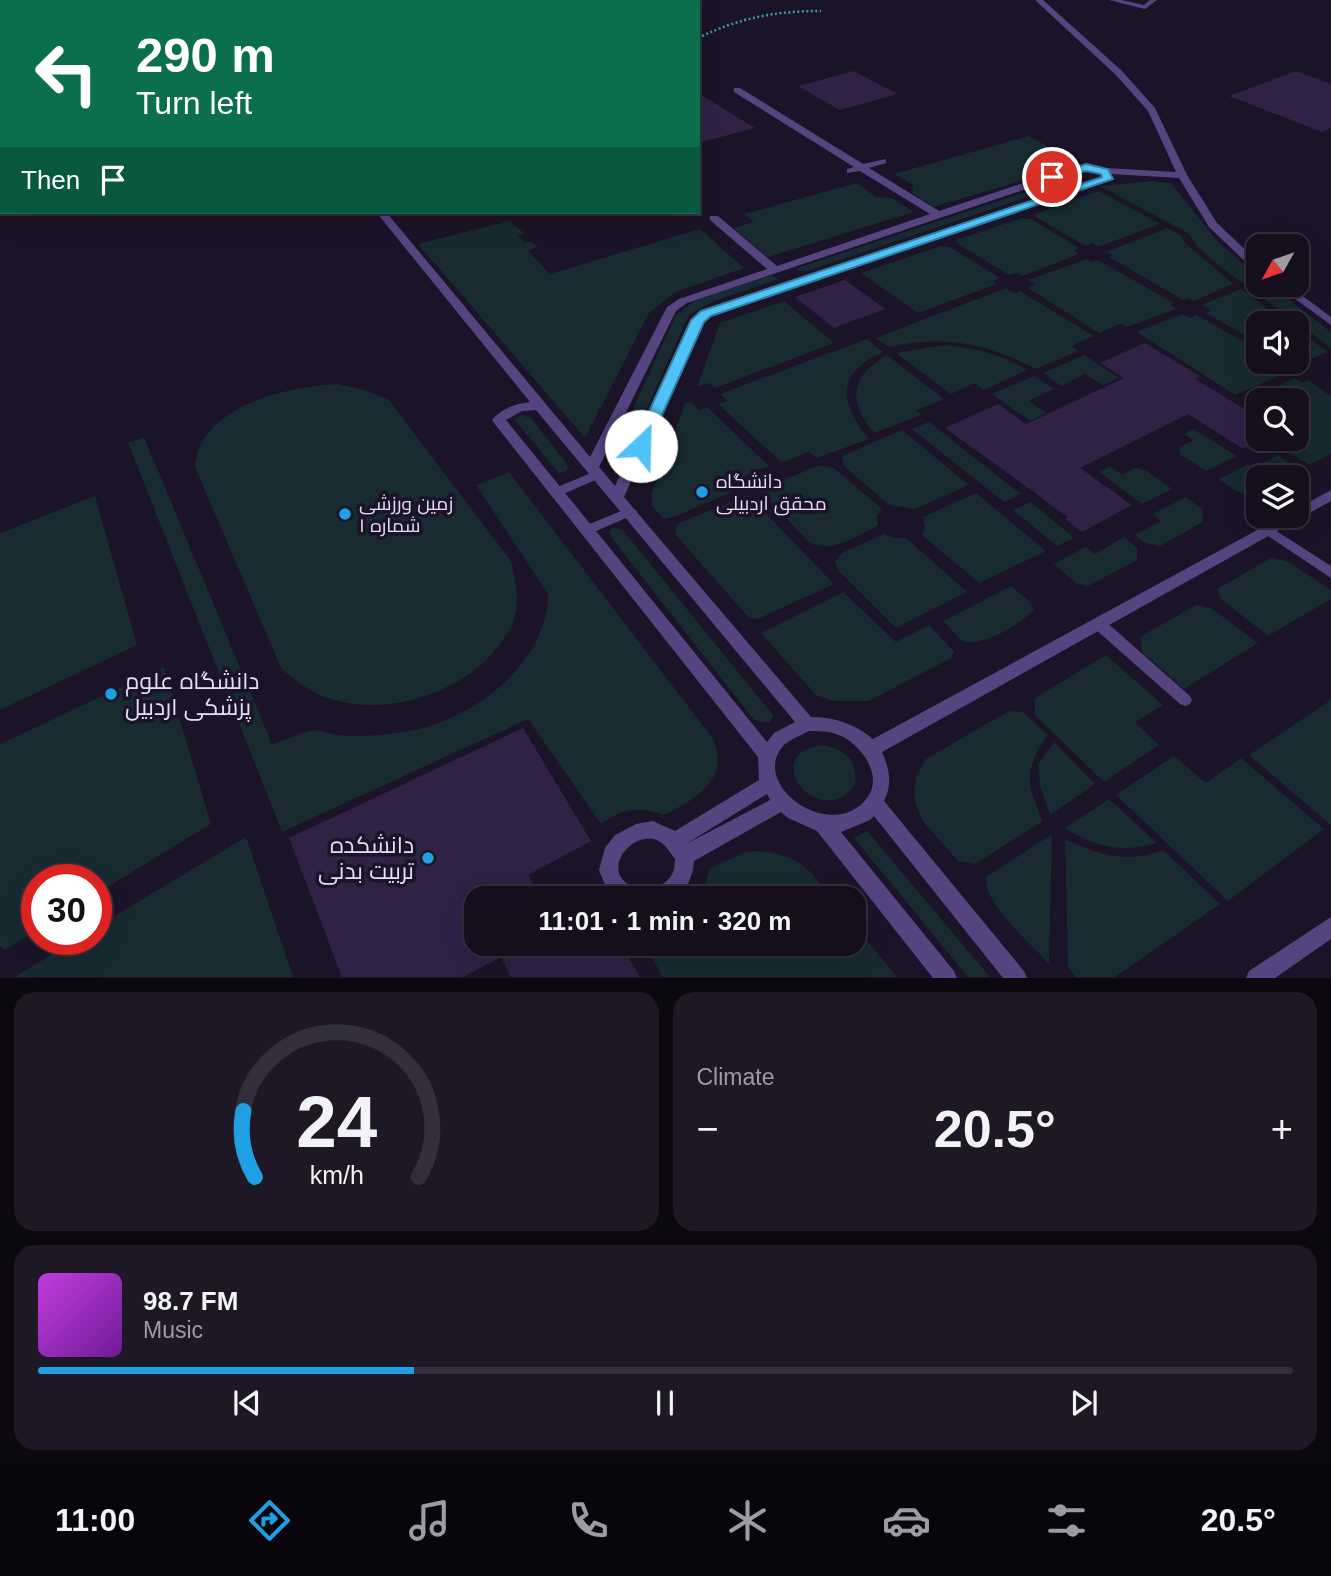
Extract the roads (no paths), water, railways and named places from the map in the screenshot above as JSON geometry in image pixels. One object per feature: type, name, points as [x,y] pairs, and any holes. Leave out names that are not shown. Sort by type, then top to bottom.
[{"type":"street","points":[[1039,0],[1119,73],[1152,110],[1182,175],[1213,225],[1246,257]]},
{"type":"street","points":[[737,90],[938,215]]},
{"type":"street","points":[[850,171],[883,161]]},
{"type":"street","points":[[595,471],[671,309],[696,295],[1075,169],[1095,168],[1104,171],[1182,175]]},
{"type":"street","points":[[618,496],[698,320],[706,313],[1107,179],[1104,171]]},
{"type":"street","points":[[383,214],[807,724]]},
{"type":"street","points":[[714,218],[774,269]]},
{"type":"street","points":[[1299,298],[1331,321]]},
{"type":"street","points":[[540,406],[525,405],[509,411],[499,420],[767,755]]},
{"type":"street","points":[[1309,508],[1331,495]]},
{"type":"street","points":[[871,749],[1275,528]]},
{"type":"street","points":[[807,724],[827,724],[845,729],[862,739],[871,749],[881,770],[881,788],[875,803],[861,816],[822,823],[804,819],[781,803],[768,784],[765,769],[767,755],[776,740],[790,730],[807,724]]},
{"type":"street","points":[[679,849],[768,784]]},
{"type":"street","points":[[679,849],[781,803]]},
{"type":"street","points":[[875,803],[1017,978]]},
{"type":"street","points":[[822,823],[947,978]]},
{"type":"street","points":[[616,886],[608,868],[609,856],[615,845],[624,837],[647,830],[660,832],[679,849],[682,879],[677,886]]},
{"type":"street","points":[[1256,978],[1331,927]]},
{"type":"lane","points":[[1112,0],[1145,7],[1154,0]]},
{"type":"lane","points":[[557,492],[595,471]]},
{"type":"lane","points":[[587,530],[631,511]]},
{"type":"lane","points":[[1270,531],[1331,573]]},
{"type":"lane","points":[[1099,624],[1185,699]]},
{"type":"place","name":"دانشگاه محقق اردبیلی","points":[[702,492]]},
{"type":"place","name":"زمین ورزشی شماره ۱","points":[[345,514]]},
{"type":"place","name":"دانشگاه علوم پزشکی اردبیل","points":[[111,694]]},
{"type":"place","name":"دانشکده تربیت بدنی","points":[[428,858]]}]
